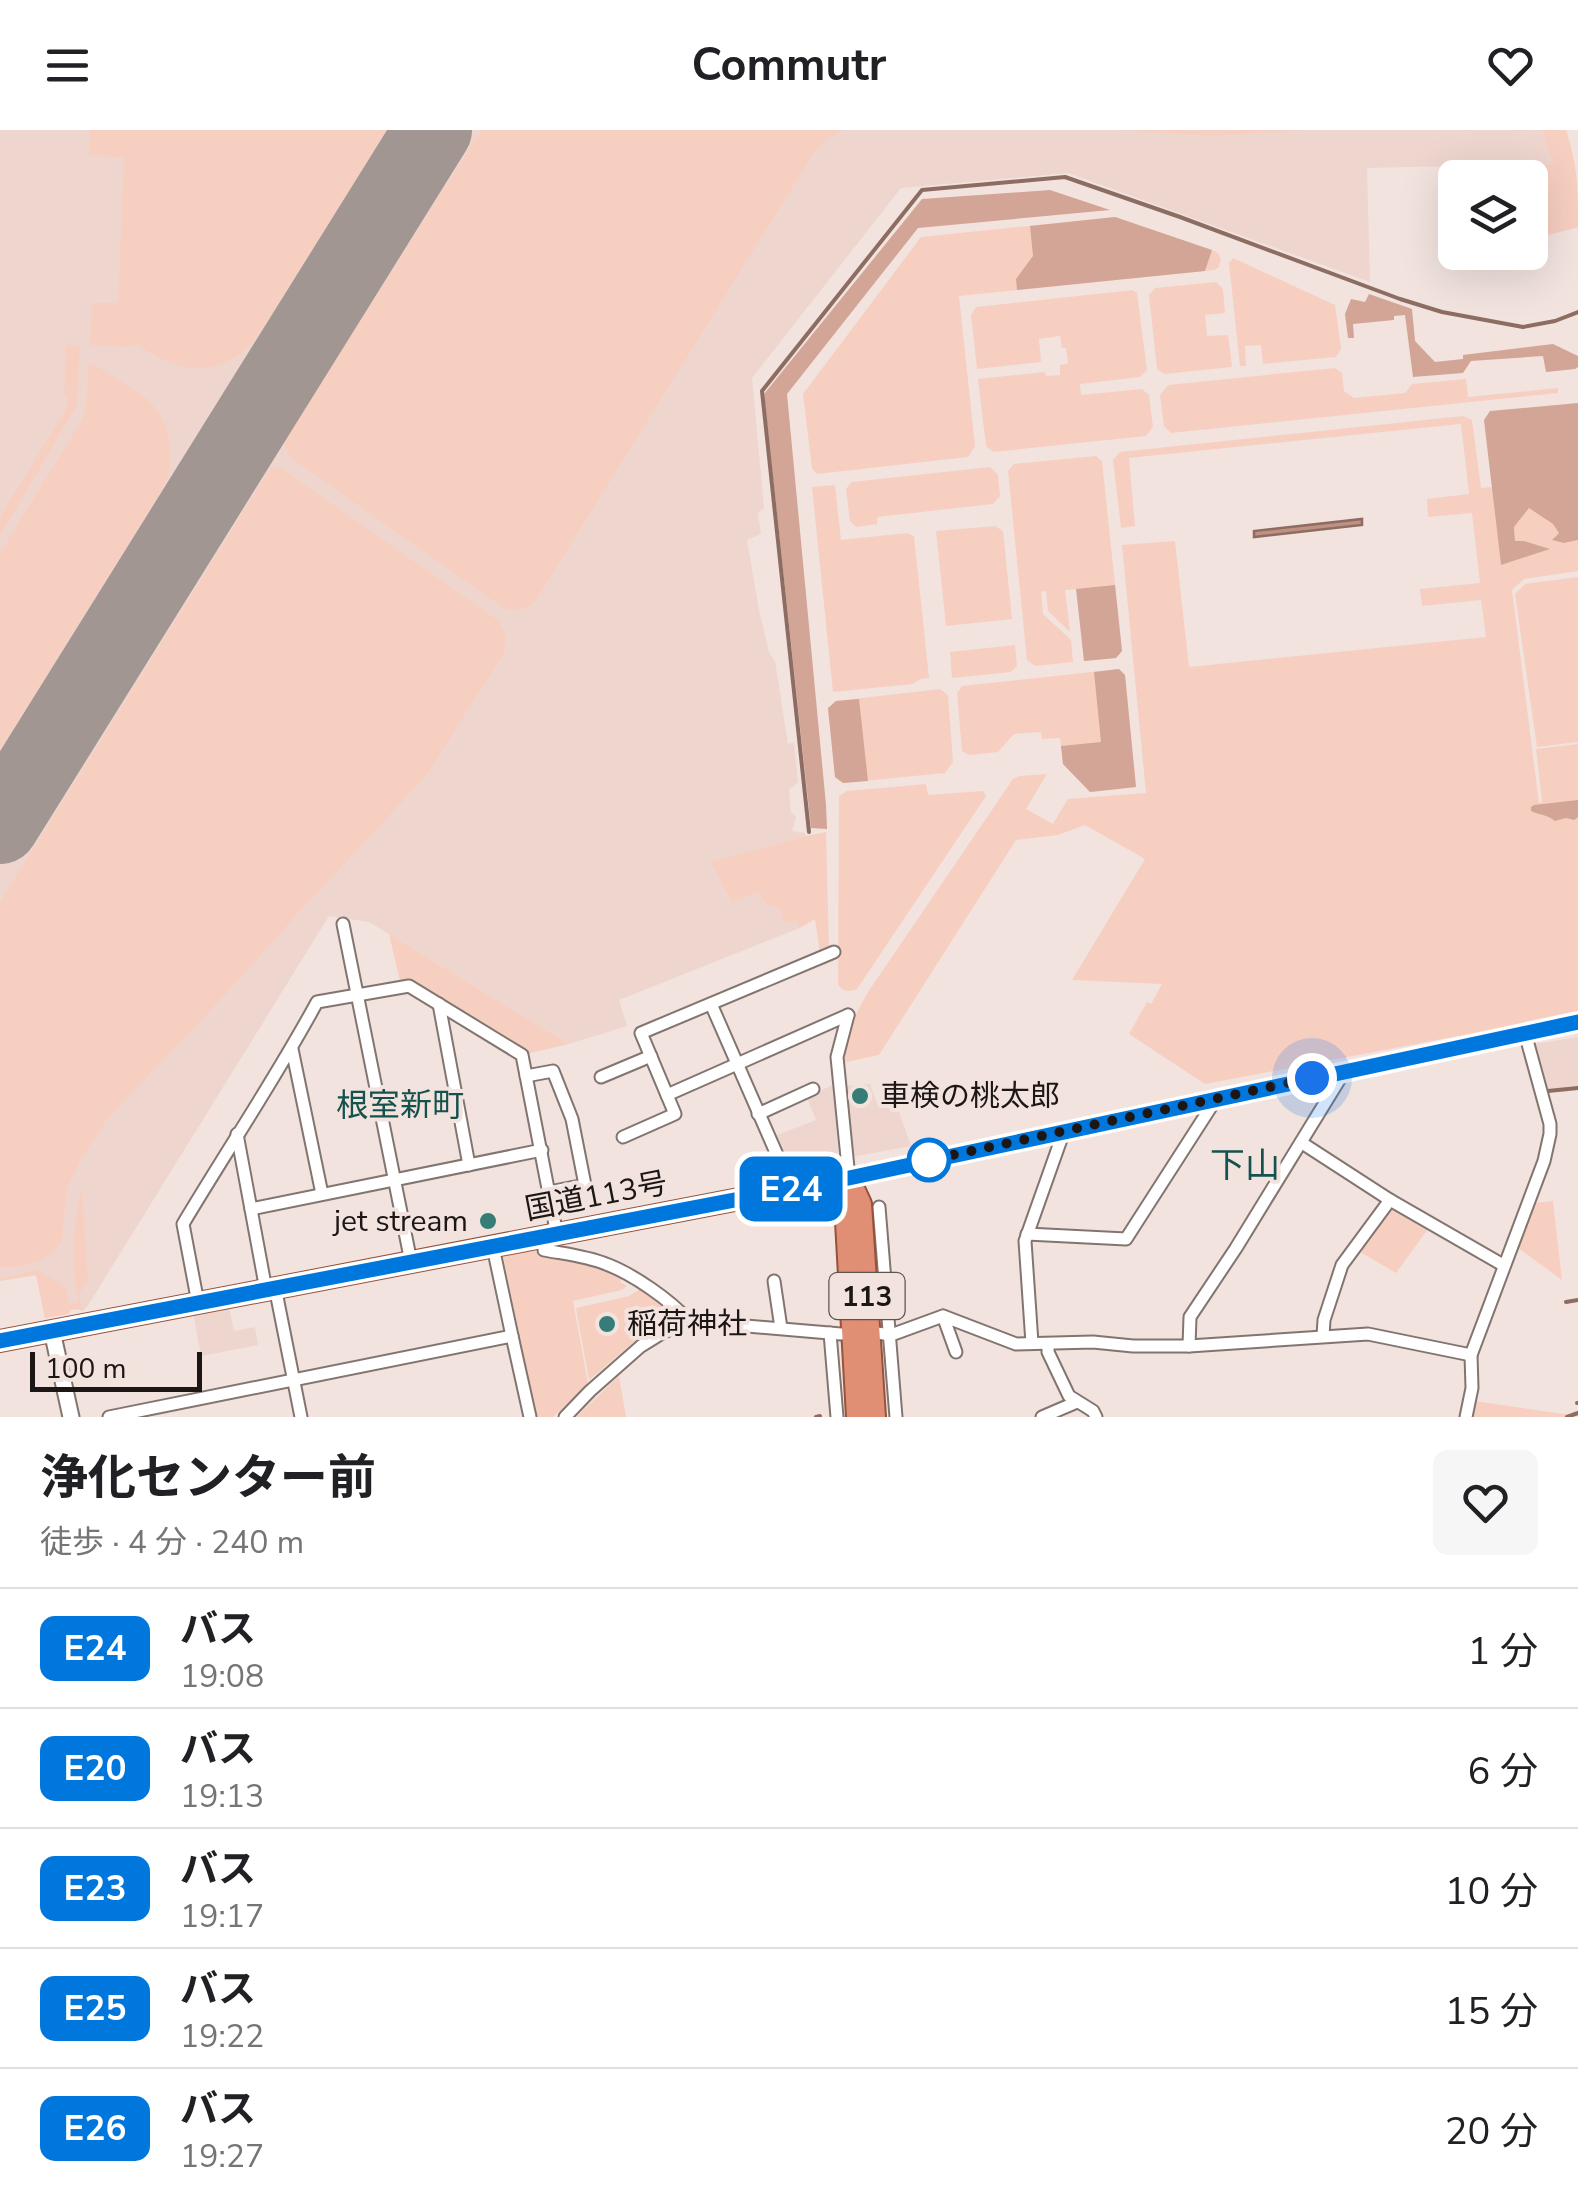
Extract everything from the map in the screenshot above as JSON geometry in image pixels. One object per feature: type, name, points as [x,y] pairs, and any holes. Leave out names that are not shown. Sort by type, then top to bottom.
[{"type":"highway","name":"国道113号","points":[[0,1341],[849,1178]]},
{"type":"highway","name":"113","points":[[849,1178],[845,1206],[858,1417]]},
{"type":"highway","name":"113","points":[[849,1178],[862,1204],[875,1417]]},
{"type":"main road","points":[[849,1178],[1578,1022]]},
{"type":"street","points":[[343,924],[411,1262]]},
{"type":"street","points":[[623,1138],[675,1114],[641,1033],[834,952]]},
{"type":"street","points":[[198,1303],[183,1224],[317,1002],[409,986],[522,1055],[550,1192],[550,1236],[544,1250],[593,1259],[625,1272],[689,1321]]},
{"type":"street","points":[[439,1004],[469,1165]]},
{"type":"street","points":[[711,1004],[792,1189]]},
{"type":"street","points":[[668,1095],[848,1015],[837,1057],[849,1178]]},
{"type":"street","points":[[1467,1417],[1472,1388],[1471,1355],[1544,1161],[1550,1134],[1547,1108],[1525,1033]]},
{"type":"street","points":[[292,1049],[322,1194]]},
{"type":"street","points":[[601,1077],[651,1056]]},
{"type":"street","points":[[526,1076],[553,1070],[572,1119],[585,1184],[550,1192]]},
{"type":"street","points":[[1189,1346],[1190,1317],[1344,1072]]},
{"type":"street","points":[[758,1114],[812,1089]]},
{"type":"street","points":[[1027,1234],[1126,1238],[1217,1098]]},
{"type":"street","points":[[1032,1343],[1025,1241],[1064,1131]]},
{"type":"street","points":[[237,1134],[301,1417]]},
{"type":"street","points":[[1302,1143],[1503,1266]]},
{"type":"street","points":[[251,1208],[542,1150]]},
{"type":"street","points":[[1323,1336],[1324,1320],[1342,1265],[1390,1200]]},
{"type":"street","points":[[879,1207],[896,1417]]},
{"type":"street","points":[[493,1247],[530,1417]]},
{"type":"street","points":[[774,1282],[781,1328]]},
{"type":"street","points":[[877,1333],[891,1335],[944,1316],[1016,1344],[1189,1346],[1368,1334],[1471,1355]]},
{"type":"street","points":[[944,1316],[956,1352]]},
{"type":"street","points":[[565,1417],[641,1346],[689,1321],[835,1333],[836,1417]]},
{"type":"street","points":[[52,1331],[71,1417]]},
{"type":"street","points":[[109,1417],[512,1336]]},
{"type":"street","points":[[1048,1344],[1069,1396],[1096,1417]]},
{"type":"street","points":[[1042,1417],[1078,1402]]},
{"type":"shaded area","points":[[0,130],[1542,130],[1553,164],[1548,164],[1548,160],[1438,160],[1438,166],[1367,168],[1370,282],[1068,173],[901,188],[752,378],[764,508],[758,513],[761,534],[747,540],[759,610],[769,652],[775,661],[788,744],[794,742],[798,782],[789,790],[791,812],[796,817],[792,831],[806,836],[712,863],[797,919],[800,928],[619,1000],[627,1026],[569,1044],[369,922],[329,916],[87,1307],[45,1318],[36,1275],[0,1281]]},
{"type":"shaded area","points":[[90,130],[387,130],[254,342],[224,363],[196,368],[167,361],[136,345],[90,345],[92,303],[118,303],[124,158],[89,155]]},
{"type":"shaded area","points":[[481,130],[841,130],[812,156],[535,602],[515,610],[502,607],[291,458],[283,443]]},
{"type":"shaded area","points":[[1122,130],[1302,130],[1211,136]]},
{"type":"shaded area","points":[[1542,130],[1566,130],[1576,178],[1578,227],[1548,235],[1548,164],[1553,164]]},
{"type":"shaded area","points":[[1050,190],[1110,210],[918,228],[787,394],[826,805],[827,829],[811,828],[764,394],[922,199]]},
{"type":"shaded area","points":[[1115,217],[1217,252],[1221,259],[1219,267],[959,296],[975,446],[968,457],[817,474],[812,469],[803,394],[921,237]]},
{"type":"shaded area","points":[[1115,217],[1212,250],[1205,271],[1017,290],[1016,279],[1033,256],[1030,226]]},
{"type":"shaded area","points":[[1233,258],[1335,305],[1341,349],[1336,357],[1263,364],[1261,345],[1245,346],[1246,366],[1240,366],[1229,263]]},
{"type":"shaded area","points":[[1216,282],[1223,289],[1225,313],[1205,315],[1207,336],[1228,335],[1232,367],[1164,374],[1157,369],[1149,295],[1155,288]]},
{"type":"shaded area","points":[[1133,290],[1137,293],[1147,370],[1140,377],[1080,384],[1081,395],[1142,389],[1149,395],[1153,427],[1146,436],[993,452],[986,446],[978,379],[1045,372],[1046,376],[1060,375],[1060,365],[1068,364],[1060,336],[1039,339],[1041,362],[977,369],[971,315],[976,307]]},
{"type":"shaded area","points":[[1369,294],[1412,309],[1415,341],[1435,362],[1553,344],[1578,356],[1578,367],[1546,372],[1543,356],[1471,361],[1463,373],[1413,377],[1405,315],[1394,316],[1394,320],[1353,324],[1354,338],[1348,338],[1345,314],[1351,299],[1365,302]]},
{"type":"shaded area","points":[[66,345],[80,346],[77,405],[0,536],[0,517],[67,407]]},
{"type":"shaded area","points":[[94,364],[142,395],[156,409],[170,443],[170,468],[162,490],[0,750],[0,553],[82,420],[89,365]]},
{"type":"shaded area","points":[[1335,368],[1342,373],[1344,391],[1354,398],[1405,393],[1412,384],[1466,379],[1468,397],[1558,388],[1558,393],[1171,433],[1164,426],[1160,395],[1168,385]]},
{"type":"shaded area","points":[[1578,403],[1578,540],[1552,540],[1559,533],[1553,524],[1529,508],[1514,527],[1515,541],[1550,549],[1501,565],[1484,420],[1490,411]]},
{"type":"shaded area","points":[[1463,416],[1472,420],[1481,488],[1492,487],[1501,565],[1548,549],[1515,541],[1514,527],[1529,507],[1554,524],[1559,533],[1553,539],[1564,543],[1578,540],[1578,571],[1524,579],[1512,590],[1539,803],[1542,802],[1536,749],[1578,744],[1578,1013],[1205,1084],[1129,1034],[1162,984],[1072,980],[1145,859],[1085,825],[1058,835],[1016,840],[879,1055],[842,1063],[848,1035],[868,992],[1013,779],[1047,774],[1026,809],[1053,824],[1068,799],[1146,793],[1122,545],[1175,541],[1189,667],[1486,637],[1481,600],[1422,606],[1420,589],[1480,583],[1472,513],[1428,517],[1427,499],[1469,494],[1461,424],[1129,458],[1135,526],[1121,528],[1113,460],[1120,452]]},
{"type":"shaded area","points":[[1096,456],[1102,461],[1122,651],[1116,658],[1084,661],[1077,589],[1065,590],[1070,632],[1048,611],[1046,591],[1041,592],[1043,614],[1071,640],[1073,662],[1035,666],[1027,660],[1008,471],[1014,464]]},
{"type":"shaded area","points":[[271,467],[281,468],[499,621],[506,637],[504,653],[427,775],[108,1118],[81,1159],[67,1190],[62,1240],[57,1248],[36,1262],[0,1267],[0,902]]},
{"type":"shaded area","points":[[990,467],[998,475],[1000,496],[993,504],[877,517],[877,524],[856,527],[850,521],[846,489],[852,482]]},
{"type":"shaded area","points":[[835,485],[841,540],[907,533],[914,536],[929,678],[913,684],[833,692],[812,487]]},
{"type":"shaded area","points":[[1362,519],[1362,525],[1254,537],[1254,531]]},
{"type":"shaded area","points":[[995,526],[1003,531],[1012,619],[946,626],[936,531]]},
{"type":"shaded area","points":[[1578,577],[1578,742],[1537,747],[1515,594],[1525,584]]},
{"type":"shaded area","points":[[1115,585],[1122,651],[1116,658],[1084,661],[1076,589]]},
{"type":"shaded area","points":[[1015,645],[1017,666],[1011,672],[952,678],[950,652]]},
{"type":"shaded area","points":[[1119,669],[1125,675],[1136,787],[1090,792],[1063,764],[1060,738],[1042,739],[1041,732],[1014,734],[998,752],[969,755],[962,751],[957,693],[962,686]]},
{"type":"shaded area","points":[[1119,669],[1125,675],[1136,787],[1090,792],[1063,764],[1061,746],[1101,742],[1094,672]]},
{"type":"shaded area","points":[[940,689],[948,695],[953,762],[945,773],[843,783],[835,777],[828,709],[836,701]]},
{"type":"shaded area","points":[[859,699],[868,781],[843,783],[835,777],[828,708],[836,701]]},
{"type":"shaded area","points":[[926,784],[928,795],[983,791],[986,796],[857,989],[844,990],[838,984],[839,796],[847,791]]},
{"type":"shaded area","points":[[1578,800],[1578,817],[1574,820],[1555,821],[1531,811],[1534,805]]},
{"type":"shaded area","points":[[826,832],[829,951],[820,954],[815,919],[800,928],[796,920],[785,924],[778,907],[767,905],[758,892],[732,902],[711,862]]},
{"type":"shaded area","points":[[389,934],[569,1044],[522,1055],[400,981]]},
{"type":"shaded area","points":[[1578,1037],[1578,1087],[1548,1090],[1534,1044]]},
{"type":"shaded area","points":[[870,1084],[877,1103],[894,1097],[911,1146],[851,1157],[846,1086]]},
{"type":"shaded area","points":[[833,1085],[838,1152],[833,1161],[787,1171],[772,1137],[816,1120],[807,1097]]},
{"type":"shaded area","points":[[82,1187],[88,1281],[79,1294],[83,1311],[71,1310],[45,1318],[36,1275],[0,1278],[38,1270],[66,1287],[69,1304],[78,1302],[74,1245]]},
{"type":"shaded area","points":[[1553,1201],[1562,1280],[1518,1248],[1534,1203]]},
{"type":"shaded area","points":[[1391,1203],[1430,1226],[1396,1273],[1357,1250]]},
{"type":"shaded area","points":[[530,1250],[625,1272],[620,1282],[627,1286],[573,1301],[588,1384],[553,1417],[536,1417],[503,1255]]},
{"type":"shaded area","points":[[642,1288],[678,1315],[676,1322],[643,1334],[589,1380],[576,1308],[629,1296]]},
{"type":"shaded area","points":[[229,1306],[234,1331],[255,1327],[258,1345],[201,1356],[193,1313]]},
{"type":"shaded area","points":[[619,1376],[626,1417],[576,1417]]},
{"type":"shaded area","points":[[1474,1401],[1563,1414],[1571,1414],[1474,1417]]},
{"type":"waterway","points":[[809,832],[762,391],[922,190],[1065,177],[1442,312],[1523,327],[1578,312]]},
{"type":"waterway","points":[[1548,1091],[1578,1088]]},
{"type":"waterway","points":[[1566,1302],[1578,1300]]},
{"type":"waterway","points":[[1567,1417],[1578,1413]]},
{"type":"waterway","points":[[816,1417],[820,1416]]},
{"type":"runway","points":[[0,825],[433,130]]},
{"type":"bus line","name":"E24","points":[[0,1341],[849,1178],[1578,1022]]},
{"type":"place","name":"車検の桃太郎","points":[[860,1096]]},
{"type":"place","name":"jet stream","points":[[488,1221]]},
{"type":"place","name":"稲荷神社","points":[[607,1324]]},
{"type":"district","name":"根室新町","points":[[400,1105]]},
{"type":"district","name":"下山","points":[[1245,1165]]},
{"type":"route","points":[[929,1160],[915,1163],[1312,1078]]}]
